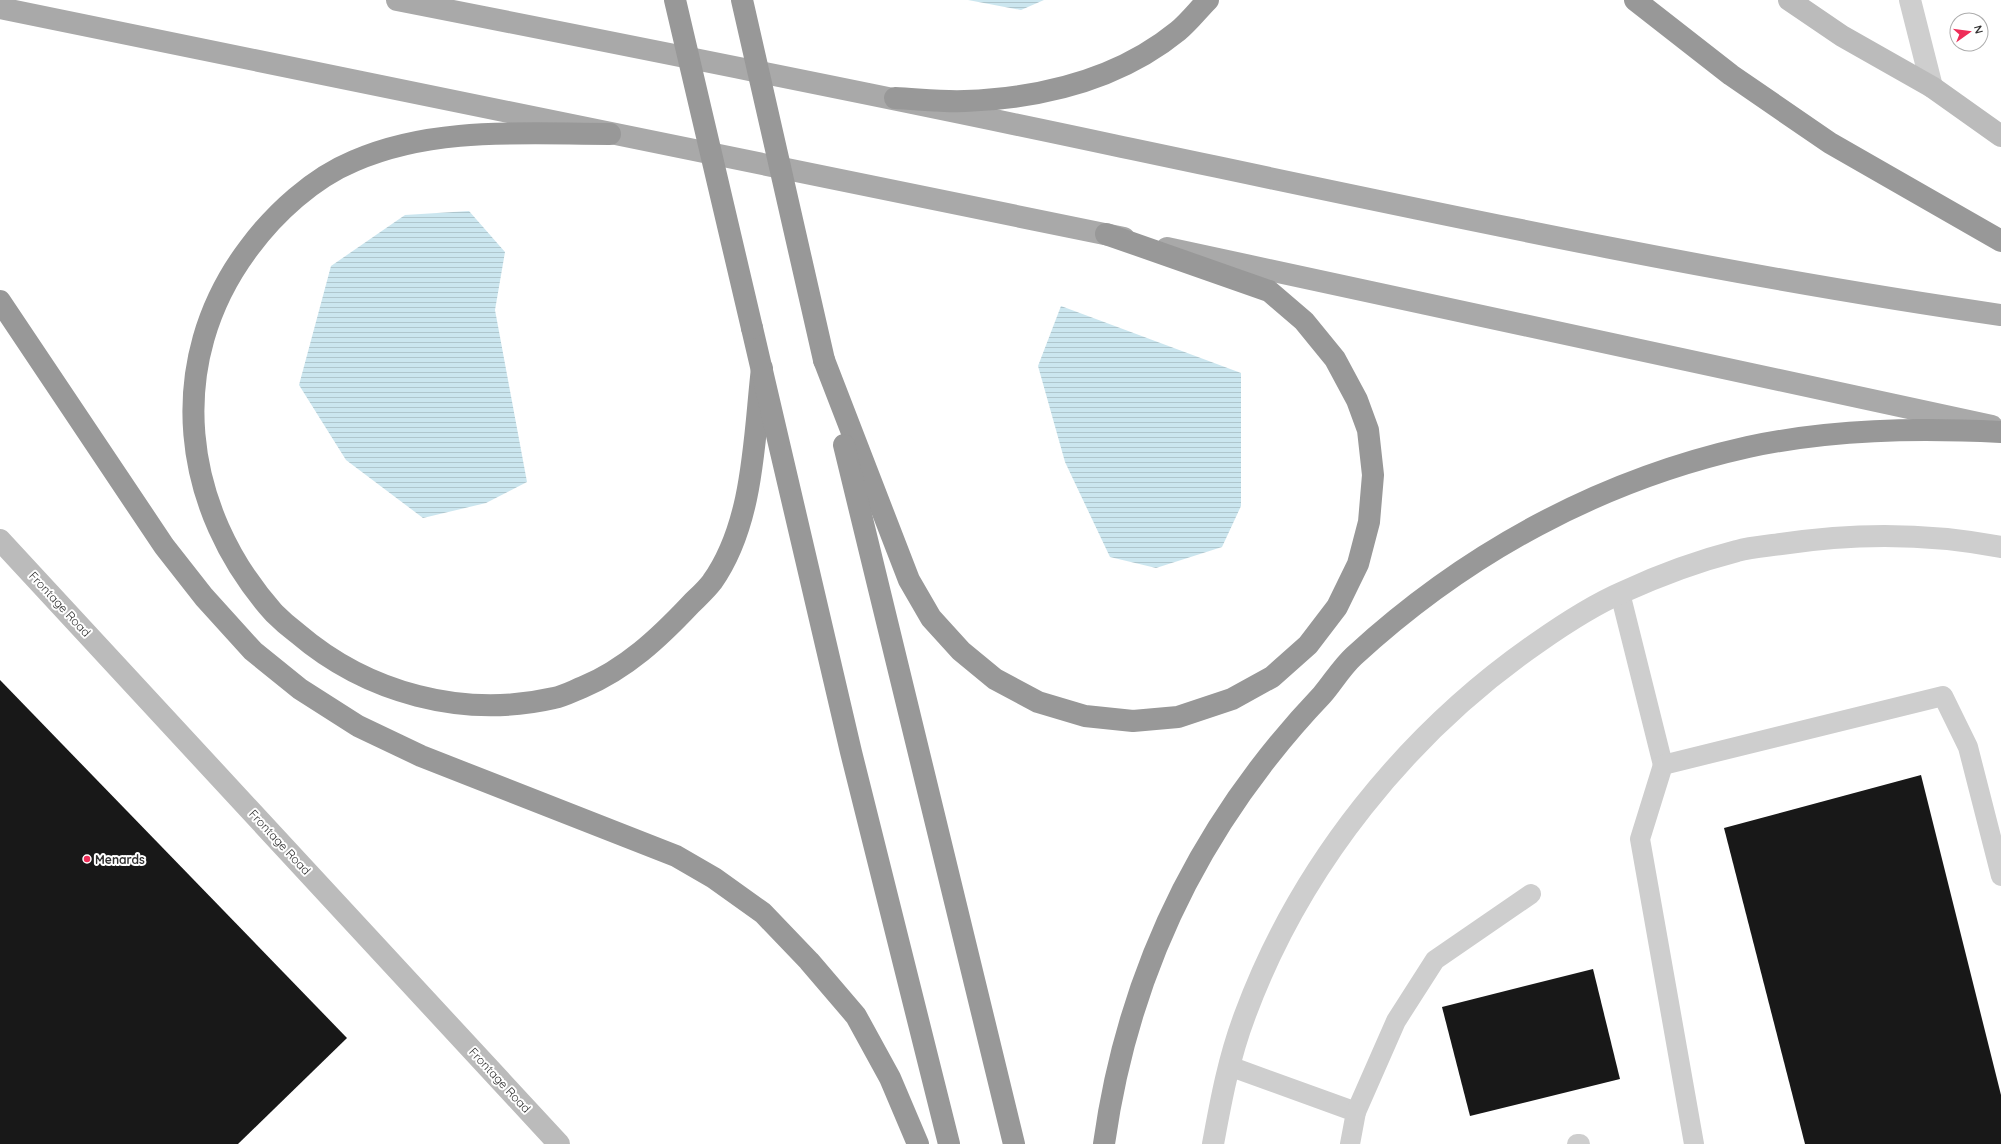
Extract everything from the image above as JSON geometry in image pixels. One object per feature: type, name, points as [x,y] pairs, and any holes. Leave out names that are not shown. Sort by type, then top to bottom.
[{"type":"highway","points":[[675,0],[851,752],[949,1144]]},
{"type":"highway","points":[[742,0],[824,360],[1014,1144]]},
{"type":"highway","points":[[895,98],[964,101],[1004,98],[1072,86],[1093,79],[1138,59],[1178,30],[1208,0]]},
{"type":"highway","points":[[1635,0],[1731,75],[1830,143],[2001,241]]},
{"type":"highway","points":[[610,134],[455,135],[401,144],[350,162],[305,190],[265,226],[233,269],[210,317],[196,373],[193,427],[200,475],[216,525],[240,571],[276,616],[319,652],[364,678],[408,694],[454,703],[505,705],[556,698],[602,679],[643,652],[712,582],[734,541],[747,494],[762,368]]},
{"type":"highway","points":[[824,360],[909,580],[931,618],[960,651],[995,679],[1038,702],[1085,716],[1133,721],[1178,717],[1232,699],[1272,676],[1308,645],[1337,607],[1358,564],[1369,522],[1373,475],[1368,430],[1357,400],[1335,359],[1304,321],[1269,291],[1106,234]]},
{"type":"highway","points":[[0,301],[164,546],[204,597],[253,651],[300,689],[358,726],[421,756],[676,856],[714,878],[764,913],[809,961],[856,1016],[890,1078],[918,1144]]},
{"type":"highway","points":[[1104,1144],[1110,1097],[1134,1006],[1162,931],[1205,847],[1249,780],[1300,717],[1326,691],[1351,658],[1412,606],[1495,548],[1571,507],[1658,472],[1749,447],[1828,434],[1922,428],[2001,432]]},
{"type":"main road","points":[[396,0],[895,98],[1542,234],[1760,277],[2001,315]]},
{"type":"main road","points":[[0,8],[610,134],[1106,234],[2001,428]]},
{"type":"street","points":[[1790,0],[1842,36],[1932,87],[2001,136]]},
{"type":"street","points":[[1910,0],[1932,87]]},
{"type":"street","points":[[1213,1144],[1224,1086],[1244,1017],[1264,967],[1298,902],[1337,840],[1394,769],[1449,714],[1504,666],[1566,623],[1620,593],[1683,567],[1740,550],[1805,540],[1879,536],[1962,539],[2001,547]]},
{"type":"street","name":"Frontage Road","points":[[0,540],[559,1144]]},
{"type":"lane","points":[[1620,593],[1663,765],[1640,839],[1694,1144]]},
{"type":"lane","points":[[1663,765],[1943,696],[1968,747],[2001,876]]},
{"type":"lane","points":[[1350,1144],[1356,1112],[1396,1021],[1435,960],[1531,894]]},
{"type":"lane","points":[[1229,1066],[1356,1112]]},
{"type":"water","points":[[968,0],[1044,0],[1021,10]]},
{"type":"water","points":[[469,211],[505,252],[495,310],[527,482],[486,503],[423,518],[346,460],[299,385],[331,266],[405,215]]},
{"type":"water","points":[[1061,306],[1241,373],[1241,506],[1222,547],[1156,568],[1110,557],[1065,462],[1038,366]]},
{"type":"building","name":"Menards","points":[[0,680],[347,1038],[238,1144],[0,1144]]},
{"type":"building","points":[[1921,775],[2001,1095],[2001,1144],[1805,1144],[1724,828]]},
{"type":"building","points":[[1593,969],[1620,1079],[1470,1116],[1442,1007]]},
{"type":"place","name":"Menards","points":[[87,859]]}]
